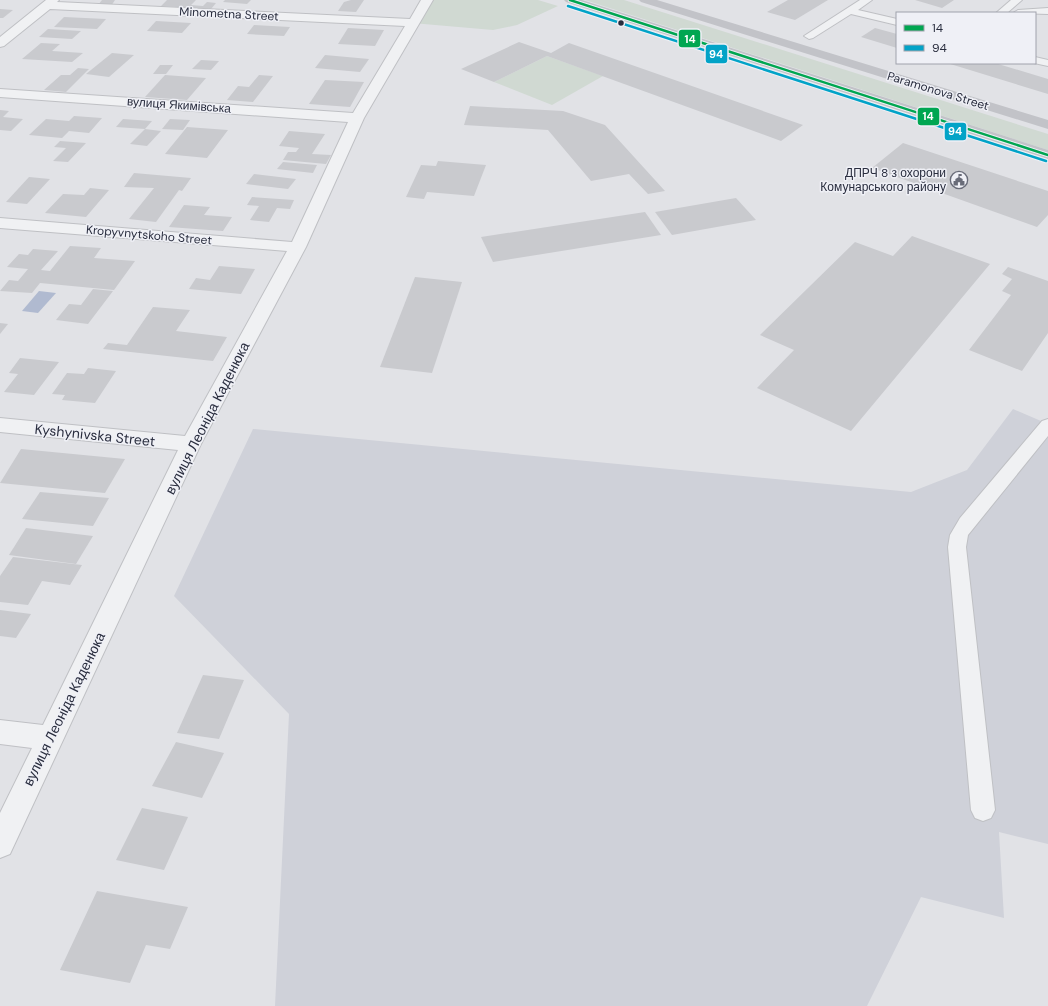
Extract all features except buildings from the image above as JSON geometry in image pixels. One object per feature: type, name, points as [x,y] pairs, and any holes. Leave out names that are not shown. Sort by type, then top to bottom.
[{"type":"street","name":"вулиця Леоніда Каденюка","points":[[0,844],[49,738],[119,598],[191,444],[298,247],[357,118],[427,0]]},
{"type":"street","name":"Paramonova Street","points":[[570,0],[1048,155]]},
{"type":"street","name":"Paramonova Street","points":[[646,0],[1048,125]]},
{"type":"street","name":"Minometna Street","points":[[50,3],[412,23]]},
{"type":"street","points":[[0,43],[50,3]]},
{"type":"street","name":"вулиця Якимівська","points":[[0,93],[357,118]]},
{"type":"street","name":"Kropyvnytskoho Street","points":[[0,223],[298,247]]},
{"type":"street","name":"Kyshynivska Street","points":[[0,425],[191,444]]},
{"type":"street","points":[[0,732],[49,738]]},
{"type":"lane","points":[[809,36],[867,0]]},
{"type":"lane","points":[[1003,12],[1017,0]]},
{"type":"lane","points":[[851,11],[894,20]]},
{"type":"lane","points":[[1033,12],[1048,11]]},
{"type":"lane","points":[[1036,60],[1048,63]]},
{"type":"lane","points":[[983,810],[958,547],[959,535],[966,523],[1048,425]]},
{"type":"shaded area","points":[[427,0],[538,0],[558,6],[517,25],[493,30],[412,23]]},
{"type":"shaded area","points":[[585,0],[624,0],[1048,134],[1048,150]]},
{"type":"shaded area","points":[[547,56],[603,76],[552,105],[494,82]]},
{"type":"shaded area","points":[[1013,409],[1048,424],[1048,844],[999,832],[1004,918],[921,897],[867,1006],[275,1006],[289,714],[174,596],[253,429],[911,492],[967,470]]},
{"type":"water","points":[[39,291],[56,293],[38,313],[22,311]]},
{"type":"transit line","name":"14","points":[[570,0],[1048,155]]},
{"type":"transit line","name":"94","points":[[568,6],[1046,161]]},
{"type":"place","name":"ДПРЧ 8 з охорони Комунарського району","points":[[959,180]]}]
